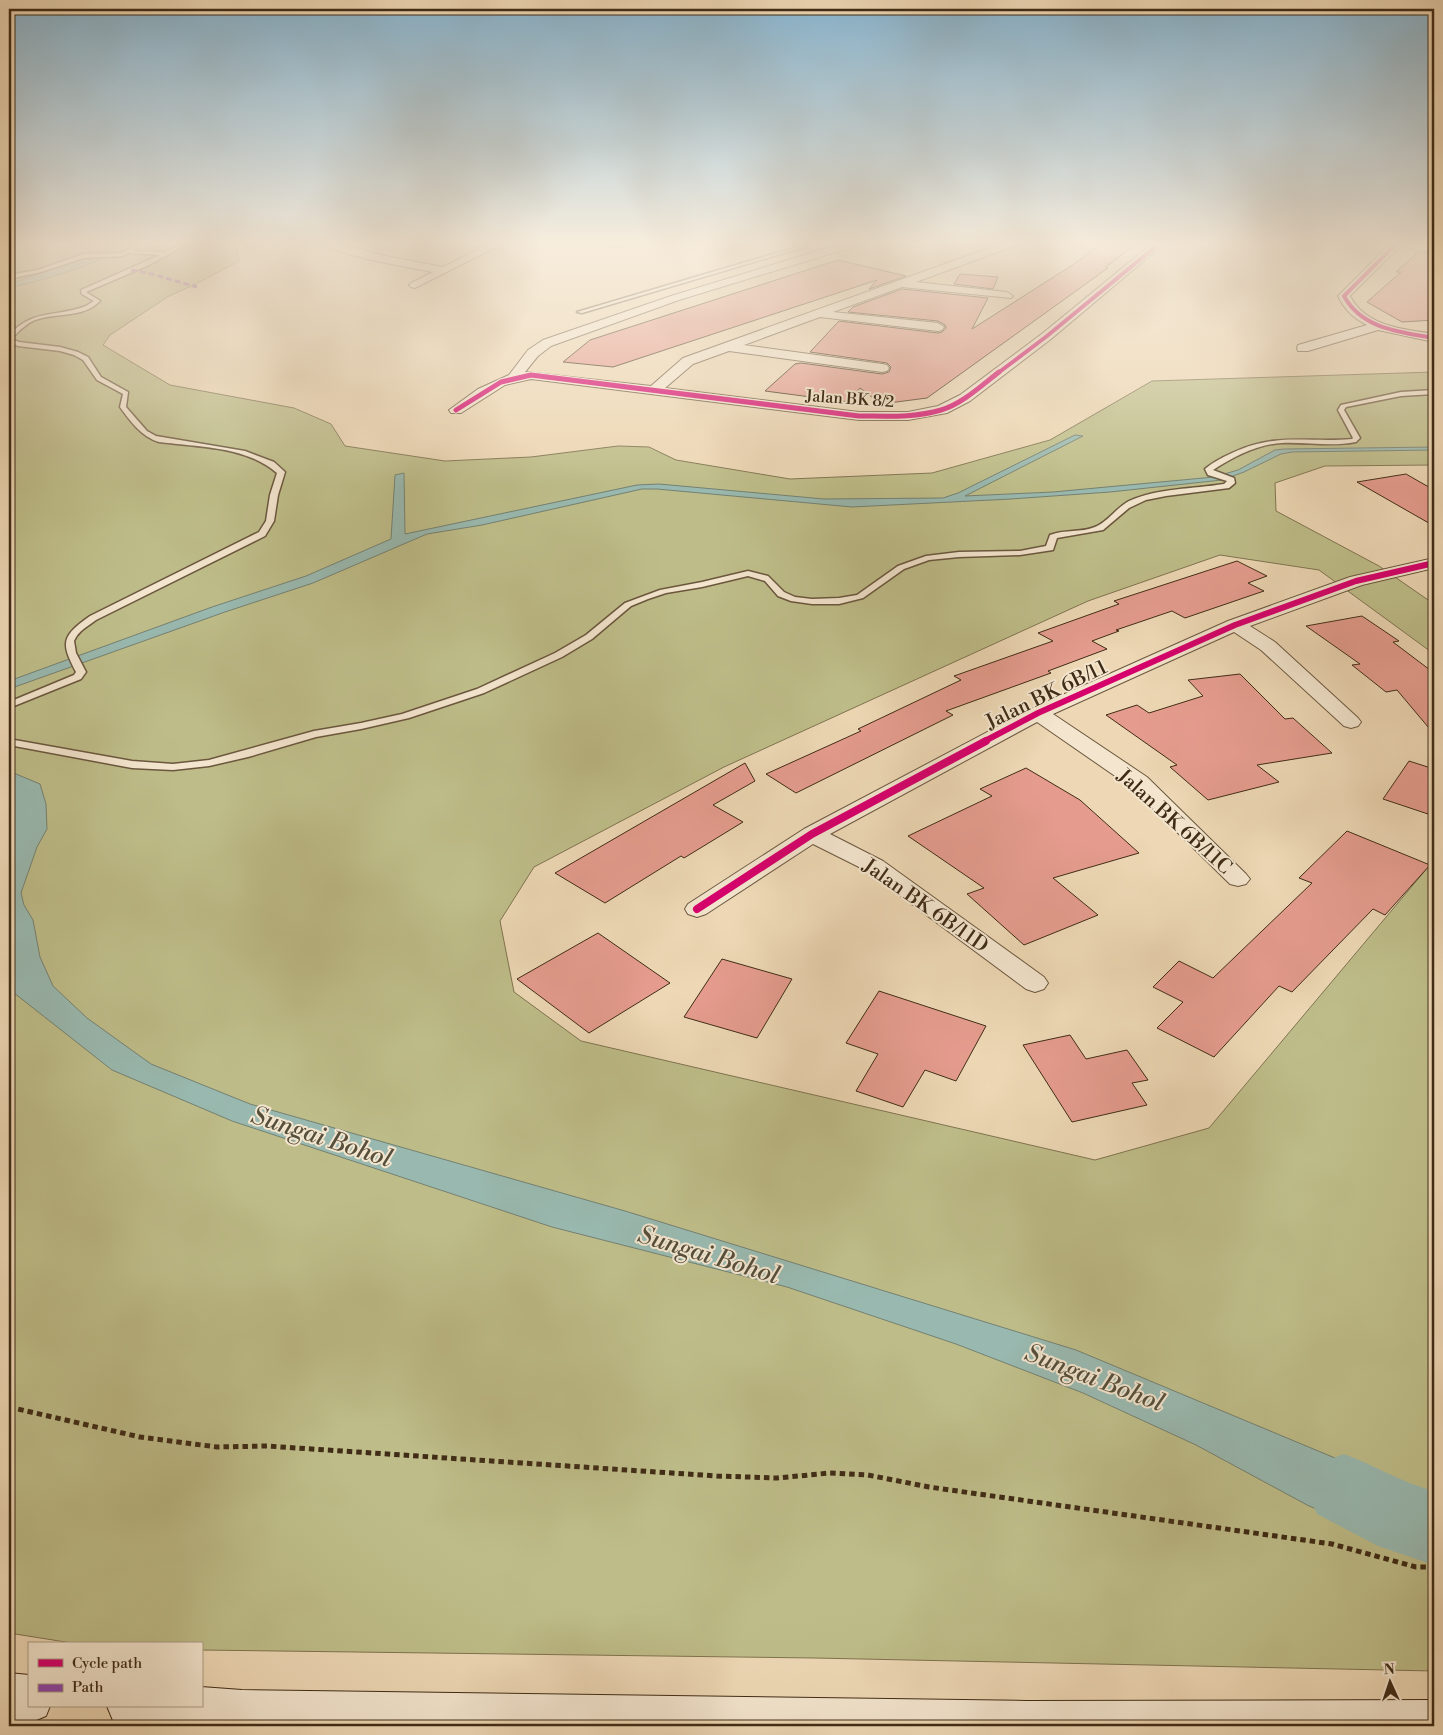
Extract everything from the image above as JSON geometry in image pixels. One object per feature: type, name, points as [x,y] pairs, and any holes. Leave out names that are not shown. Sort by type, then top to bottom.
[{"type":"main road","points":[[9,1697],[28,1699]]},
{"type":"main road","points":[[159,1708],[282,1715],[1027,1725],[1434,1724]]},
{"type":"street","points":[[456,410],[502,380],[515,376],[532,353],[547,343],[601,324]]},
{"type":"street","points":[[654,390],[688,361],[791,324]]},
{"type":"street","points":[[907,324],[938,327]]},
{"type":"street","name":"Jalan BK 8/2","points":[[515,376],[531,375],[858,416],[908,416],[942,410],[965,398],[1062,324]]},
{"type":"street","points":[[1375,324],[1434,338]]},
{"type":"street","points":[[1302,348],[1378,326]]},
{"type":"street","points":[[725,347],[882,368]]},
{"type":"street","name":"Jalan BK 6B/11","points":[[697,909],[812,834],[1038,713],[1235,625],[1356,581],[1434,563]]},
{"type":"street","points":[[1235,625],[1268,646],[1351,722]]},
{"type":"street","name":"Jalan BK 6B/11C","points":[[1038,713],[1139,782],[1238,879]]},
{"type":"street","name":"Jalan BK 6B/11D","points":[[812,834],[875,866],[1035,983]]},
{"type":"lane","points":[[9,706],[78,677],[81,672],[70,653],[68,642],[71,635],[93,618],[262,534],[269,528],[274,493],[280,483],[281,472],[275,464],[230,449],[168,442],[143,433],[123,407],[126,393],[119,387],[97,377],[88,361],[70,352],[18,344],[11,341],[10,337],[22,324]]},
{"type":"lane","points":[[9,742],[116,762],[171,767],[222,760],[317,733],[392,719],[482,690],[515,677],[575,645],[598,630],[622,608],[645,597],[674,589],[715,582],[724,577],[737,574],[748,574],[762,576],[771,581],[785,597],[796,600],[846,600],[861,597],[895,571],[919,561],[955,554],[1009,554],[1040,551],[1050,548],[1053,537],[1061,533],[1082,532],[1102,527],[1122,508],[1133,502],[1156,496],[1226,486],[1231,483],[1231,480],[1211,473],[1209,470],[1265,443],[1280,441],[1354,441],[1357,438],[1341,410],[1343,406],[1401,394],[1434,392]]},
{"type":"path","points":[[9,1407],[140,1437],[217,1447],[267,1446],[717,1476],[778,1478],[830,1473],[868,1475],[929,1487],[1332,1544],[1416,1567],[1434,1567]]},
{"type":"shaded area","points":[[9,324],[127,324],[110,335],[103,345],[170,385],[294,408],[331,424],[345,446],[445,461],[531,457],[618,446],[649,447],[676,460],[790,479],[932,473],[1050,440],[1152,381],[1434,372],[1434,465],[1325,466],[1275,483],[1276,511],[1379,566],[1434,604],[1434,654],[1319,570],[1220,555],[1088,601],[724,767],[534,867],[500,921],[514,992],[581,1041],[1095,1160],[1209,1128],[1434,860],[1434,1671],[814,1658],[202,1650],[202,1642],[65,1642],[9,1633]]},
{"type":"water","points":[[1075,435],[1083,436],[965,496],[1053,492],[1214,477],[1238,470],[1275,450],[1284,449],[1434,447],[1434,450],[1292,452],[1281,454],[1244,472],[1222,480],[1110,492],[852,507],[642,489],[482,525],[427,534],[313,583],[225,612],[9,689],[9,681],[212,607],[306,576],[391,539],[395,475],[404,473],[405,534],[637,485],[659,484],[824,499],[943,498],[958,493]]},
{"type":"water","points":[[9,774],[16,774],[40,784],[46,804],[47,829],[37,847],[21,893],[24,905],[33,920],[40,957],[53,986],[87,1018],[151,1064],[250,1104],[625,1211],[1076,1350],[1347,1463],[1416,1509],[1405,1520],[1398,1540],[1309,1506],[1196,1445],[1083,1393],[956,1344],[787,1287],[552,1227],[232,1121],[112,1070],[9,989]]},
{"type":"building","points":[[640,324],[744,324],[613,367],[563,362],[590,340]]},
{"type":"building","points":[[836,324],[863,324],[938,333],[946,328],[943,324],[975,324],[972,329],[980,324],[1030,324],[927,398],[881,404],[860,388],[849,402],[765,391],[795,364],[801,363],[882,374],[889,372],[891,367],[887,363],[810,352]]},
{"type":"building","points":[[1406,474],[1434,490],[1434,526],[1357,482]]},
{"type":"building","points":[[1237,561],[1267,576],[1248,583],[1264,591],[1185,618],[1172,611],[1116,630],[1119,631],[1092,641],[1107,649],[1048,671],[1051,673],[946,711],[953,715],[796,793],[766,774],[861,731],[858,729],[961,680],[954,676],[1053,641],[1038,633],[1119,604],[1114,601]]},
{"type":"building","points":[[1362,616],[1399,641],[1393,642],[1434,673],[1434,734],[1397,690],[1386,692],[1352,665],[1360,664],[1306,626]]},
{"type":"building","points":[[1240,674],[1285,719],[1293,718],[1332,753],[1257,765],[1279,782],[1208,800],[1170,767],[1177,765],[1106,715],[1137,705],[1149,713],[1203,696],[1188,680]]},
{"type":"building","points":[[1409,761],[1434,769],[1434,816],[1383,799]]},
{"type":"building","points":[[745,763],[755,781],[713,805],[743,822],[684,858],[681,856],[605,903],[555,873]]},
{"type":"building","points":[[1026,768],[1080,800],[1139,853],[1053,878],[1098,915],[1024,945],[967,894],[984,888],[908,836],[992,796],[980,789]]},
{"type":"building","points":[[1347,831],[1430,865],[1385,915],[1373,909],[1292,992],[1279,986],[1214,1057],[1157,1028],[1183,1002],[1153,987],[1179,961],[1213,978],[1312,883],[1299,878]]},
{"type":"building","points":[[598,933],[670,983],[589,1033],[517,979]]},
{"type":"building","points":[[722,959],[792,979],[757,1038],[684,1017]]},
{"type":"building","points":[[879,991],[986,1026],[956,1081],[925,1070],[903,1107],[856,1091],[878,1054],[846,1043]]},
{"type":"building","points":[[1070,1035],[1086,1059],[1127,1050],[1148,1080],[1132,1083],[1147,1105],[1072,1122],[1023,1045]]},
{"type":"waterway","name":"Sungai Bohol","points":[[1344,1489],[1405,1520],[1434,1528]]},
{"type":"cycle path","points":[[456,410],[501,382],[520,376],[531,375],[859,416],[908,416],[942,410],[965,398],[1062,324]]},
{"type":"cycle path","points":[[1375,324],[1396,331],[1434,338]]},
{"type":"cycle path","points":[[697,909],[812,834],[1038,713],[1235,625],[1356,581],[1434,563]]}]
